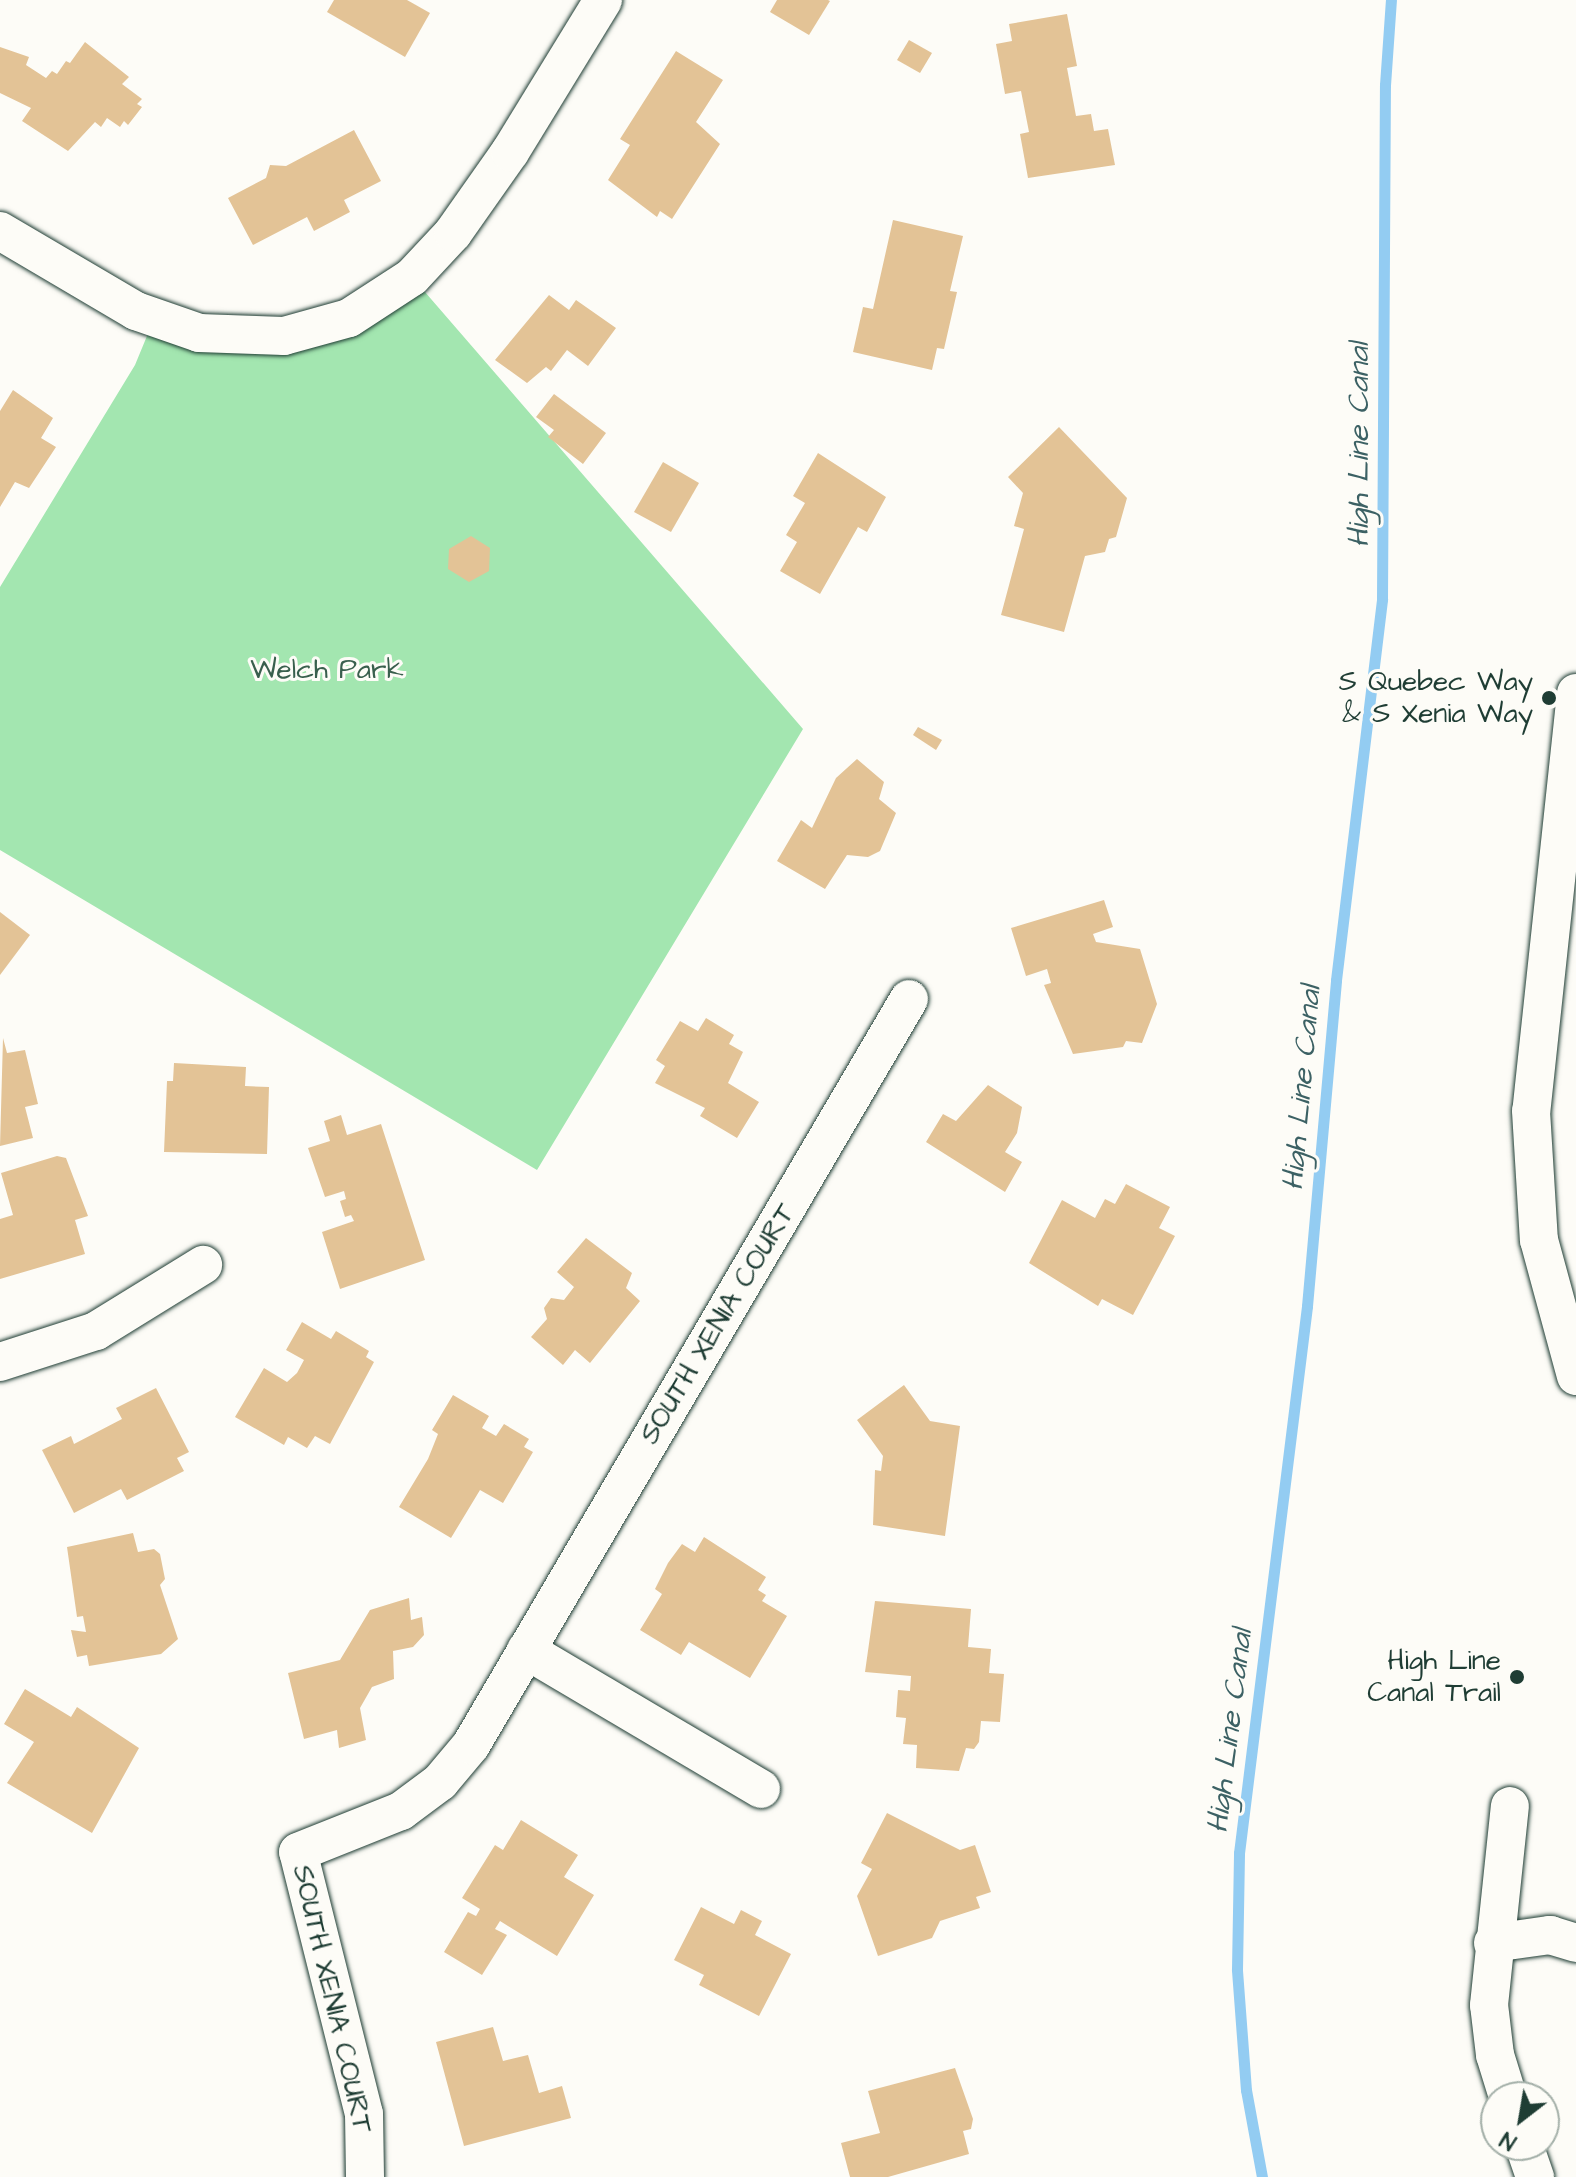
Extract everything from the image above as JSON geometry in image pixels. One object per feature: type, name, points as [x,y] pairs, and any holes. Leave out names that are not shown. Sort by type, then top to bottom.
[{"type":"street","points":[[0,231],[136,311],[199,333],[284,336],[349,318],[412,277],[453,233],[603,0]]},
{"type":"street","points":[[1576,693],[1561,934],[1532,1100],[1533,1181],[1543,1261],[1576,1376]]},
{"type":"street","name":"SOUTH XENIA COURT","points":[[365,2177],[364,2114],[298,1852],[385,1819],[440,1782],[471,1745],[909,999]]},
{"type":"street","points":[[0,1362],[96,1331],[203,1265]]},
{"type":"street","points":[[526,1650],[761,1789]]},
{"type":"street","points":[[1504,2081],[1490,2029],[1493,1943],[1510,1806]]},
{"type":"street","points":[[1493,1943],[1550,1935],[1576,1943]]},
{"type":"green space","name":"Welch Park","points":[[412,277],[803,729],[537,1170],[0,850],[0,587],[135,365],[154,319],[253,338]]},
{"type":"building","points":[[334,0],[407,0],[430,13],[405,57],[327,12]]},
{"type":"building","points":[[777,0],[830,1],[809,35],[770,12]]},
{"type":"building","points":[[1067,14],[1077,66],[1067,68],[1076,116],[1091,114],[1094,131],[1108,129],[1115,165],[1028,178],[1020,134],[1029,132],[1021,91],[1005,94],[996,44],[1012,41],[1009,24]]},
{"type":"building","points":[[909,40],[932,53],[920,73],[897,60]]},
{"type":"building","points":[[85,42],[129,77],[122,84],[142,99],[137,104],[142,107],[128,125],[124,121],[120,127],[107,118],[101,127],[95,122],[68,151],[22,121],[31,108],[0,93],[0,47],[29,57],[26,65],[46,78],[52,71],[57,74],[66,61],[70,63]]},
{"type":"building","points":[[676,51],[723,80],[696,122],[720,144],[672,219],[660,211],[657,217],[608,180],[630,145],[620,139]]},
{"type":"building","points":[[354,130],[381,181],[344,200],[350,212],[314,231],[307,217],[253,245],[228,198],[266,178],[270,165],[286,166]]},
{"type":"building","points":[[893,220],[963,236],[950,291],[957,292],[944,349],[937,348],[932,370],[853,352],[863,307],[873,309]]},
{"type":"building","points":[[549,295],[569,310],[576,300],[616,328],[588,366],[567,350],[551,371],[546,367],[527,383],[495,360]]},
{"type":"building","points":[[13,390],[53,418],[41,438],[56,447],[29,488],[15,482],[0,507],[0,411]]},
{"type":"building","points":[[554,394],[606,433],[583,464],[548,437],[554,430],[536,417]]},
{"type":"building","points":[[1059,427],[1127,498],[1116,537],[1109,539],[1105,552],[1085,556],[1064,632],[1001,615],[1024,529],[1014,526],[1023,493],[1008,477]]},
{"type":"building","points":[[818,453],[886,497],[867,532],[858,527],[820,594],[780,571],[797,542],[786,535],[805,503],[793,496]]},
{"type":"building","points":[[663,462],[699,483],[671,532],[634,512]]},
{"type":"building","points":[[471,536],[490,548],[489,571],[469,582],[448,569],[449,549]]},
{"type":"building","points":[[918,727],[942,740],[936,750],[913,735]]},
{"type":"building","points":[[857,759],[884,782],[879,799],[896,813],[880,851],[868,857],[847,855],[825,889],[777,861],[801,820],[812,828],[836,778]]},
{"type":"building","points":[[1104,900],[1113,927],[1093,934],[1096,942],[1140,949],[1157,1004],[1142,1043],[1126,1041],[1123,1047],[1073,1054],[1044,985],[1051,983],[1047,969],[1026,976],[1011,928]]},
{"type":"building","points":[[0,912],[30,935],[0,975]]},
{"type":"building","points":[[706,1018],[734,1035],[729,1044],[743,1052],[728,1083],[759,1102],[737,1138],[700,1116],[705,1108],[655,1083],[665,1066],[656,1060],[680,1021],[698,1031]]},
{"type":"building","points":[[3,1038],[7,1053],[25,1050],[38,1104],[25,1107],[33,1138],[0,1146]]},
{"type":"building","points":[[174,1063],[246,1067],[245,1086],[269,1087],[267,1154],[164,1152],[167,1081],[173,1081]]},
{"type":"building","points":[[988,1085],[1022,1107],[1017,1133],[1005,1152],[1022,1162],[1005,1192],[926,1142],[943,1114],[956,1121]]},
{"type":"building","points":[[341,1115],[347,1135],[381,1124],[425,1260],[340,1289],[322,1232],[354,1221],[351,1215],[345,1217],[340,1201],[346,1199],[344,1191],[325,1197],[308,1148],[330,1141],[324,1121]]},
{"type":"building","points":[[57,1156],[66,1158],[88,1216],[75,1220],[85,1254],[0,1279],[0,1219],[13,1215],[1,1173]]},
{"type":"building","points":[[1126,1184],[1170,1207],[1159,1228],[1175,1236],[1133,1315],[1102,1299],[1098,1306],[1029,1263],[1062,1200],[1095,1218],[1105,1199],[1115,1204]]},
{"type":"building","points":[[586,1238],[632,1273],[626,1288],[640,1301],[590,1363],[575,1350],[563,1365],[531,1337],[547,1319],[544,1308],[551,1298],[564,1300],[574,1287],[557,1272]]},
{"type":"building","points":[[302,1322],[331,1339],[336,1331],[369,1351],[366,1357],[374,1362],[330,1444],[315,1436],[307,1448],[288,1437],[284,1445],[235,1417],[264,1368],[287,1382],[297,1373],[304,1360],[286,1350]]},
{"type":"building","points":[[904,1385],[930,1421],[960,1426],[945,1536],[873,1525],[875,1470],[881,1471],[883,1456],[857,1420]]},
{"type":"building","points":[[156,1388],[189,1452],[177,1458],[184,1471],[127,1500],[121,1489],[74,1513],[42,1450],[71,1436],[74,1444],[122,1419],[116,1408]]},
{"type":"building","points":[[453,1395],[489,1416],[482,1428],[496,1436],[504,1424],[529,1439],[524,1447],[533,1452],[503,1503],[480,1490],[451,1538],[399,1507],[428,1459],[438,1434],[432,1430]]},
{"type":"building","points":[[133,1533],[138,1552],[154,1549],[160,1554],[165,1579],[160,1585],[178,1639],[161,1654],[89,1666],[87,1655],[77,1657],[71,1630],[86,1632],[83,1616],[77,1617],[67,1547]]},
{"type":"building","points":[[704,1537],[766,1577],[758,1590],[766,1595],[762,1601],[787,1616],[750,1678],[689,1642],[681,1655],[640,1630],[662,1594],[655,1589],[668,1563],[682,1544],[695,1552]]},
{"type":"building","points":[[409,1598],[411,1620],[422,1617],[424,1635],[413,1647],[393,1651],[394,1679],[372,1687],[360,1708],[366,1740],[339,1748],[337,1730],[304,1739],[288,1673],[340,1660],[370,1610]]},
{"type":"building","points":[[875,1601],[971,1609],[968,1647],[991,1649],[989,1673],[1004,1674],[1000,1722],[981,1721],[979,1742],[974,1749],[966,1748],[959,1771],[916,1768],[917,1745],[903,1744],[906,1718],[896,1717],[898,1690],[910,1691],[911,1676],[865,1672]]},
{"type":"building","points":[[25,1689],[71,1717],[77,1707],[139,1748],[92,1833],[7,1783],[34,1742],[4,1724]]},
{"type":"building","points":[[887,1813],[960,1850],[975,1845],[991,1892],[976,1897],[980,1908],[940,1921],[932,1938],[878,1956],[857,1896],[872,1869],[861,1863]]},
{"type":"building","points":[[521,1820],[578,1855],[564,1877],[594,1895],[557,1956],[500,1921],[495,1929],[507,1935],[482,1975],[444,1952],[468,1912],[476,1916],[480,1909],[462,1898],[495,1845],[503,1850]]},
{"type":"building","points":[[701,1907],[734,1924],[741,1910],[762,1921],[755,1935],[791,1954],[759,2016],[699,1985],[704,1975],[674,1960]]},
{"type":"building","points":[[493,2027],[503,2061],[528,2055],[539,2093],[562,2086],[571,2118],[464,2146],[436,2042]]},
{"type":"building","points":[[955,2068],[973,2119],[971,2129],[963,2131],[969,2154],[888,2177],[850,2177],[841,2143],[880,2133],[868,2091]]},
{"type":"waterway","name":"High Line Canal","points":[[1262,2177],[1246,2090],[1237,1969],[1239,1853],[1307,1306],[1336,980],[1382,599],[1385,85],[1391,0]]},
{"type":"place","name":"S Quebec Way & S Xenia Way","points":[[1549,698]]},
{"type":"place","name":"High Line Canal Trail","points":[[1517,1677]]}]
